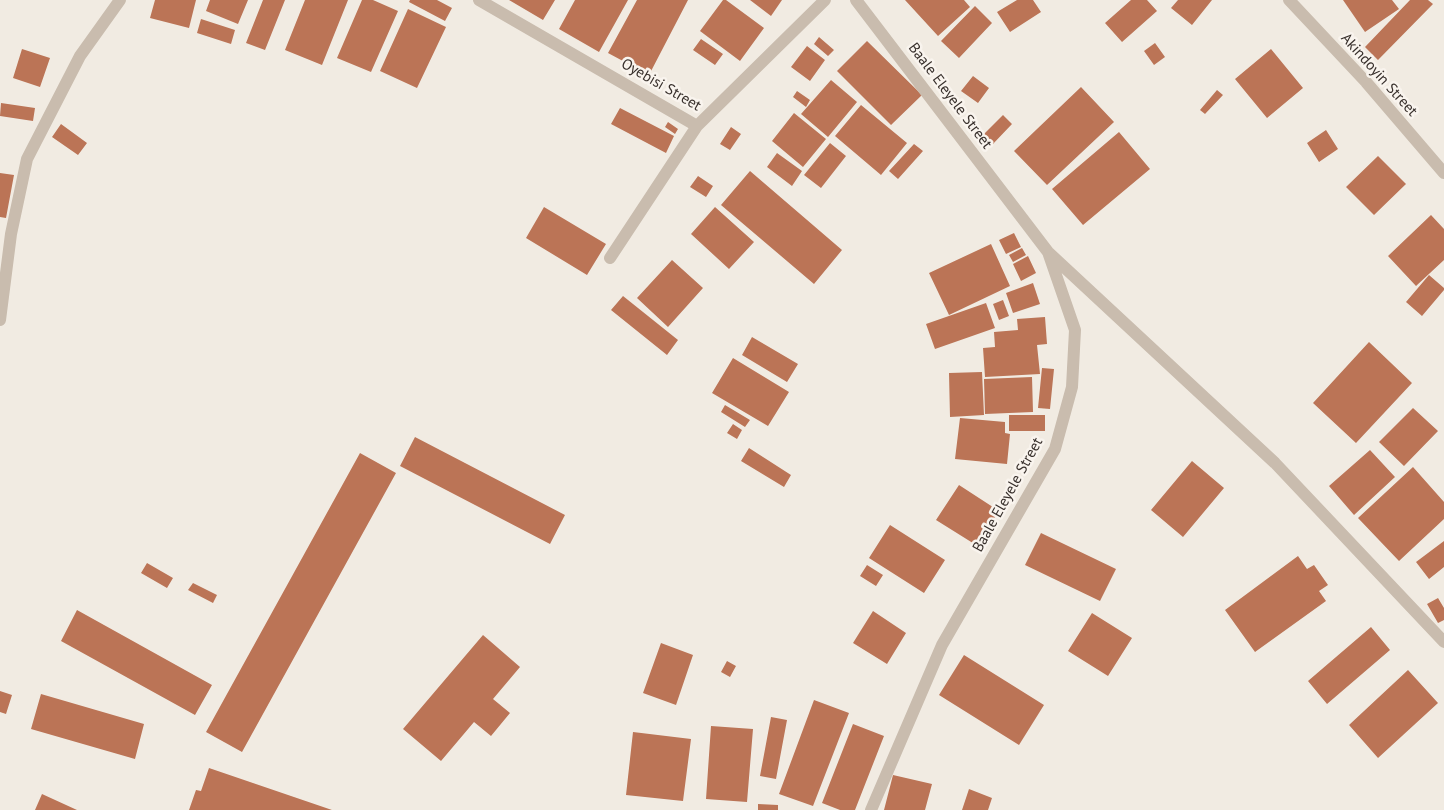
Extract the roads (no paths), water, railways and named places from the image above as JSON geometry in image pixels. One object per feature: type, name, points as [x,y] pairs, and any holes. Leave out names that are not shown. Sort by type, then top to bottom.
[{"type":"street","points":[[0,320],[12,234],[27,159],[80,56],[120,0]]},
{"type":"street","name":"Oyebisi Street","points":[[479,0],[698,126],[825,0]]},
{"type":"street","name":"Baale Eleyele Street","points":[[856,0],[1048,252],[1075,330],[1072,387],[1054,449],[942,645],[870,810]]},
{"type":"street","name":"Akindoyin Street","points":[[1289,0],[1366,82],[1444,173]]},
{"type":"street","points":[[610,258],[698,126]]},
{"type":"street","points":[[1048,252],[1275,463],[1444,642]]}]
